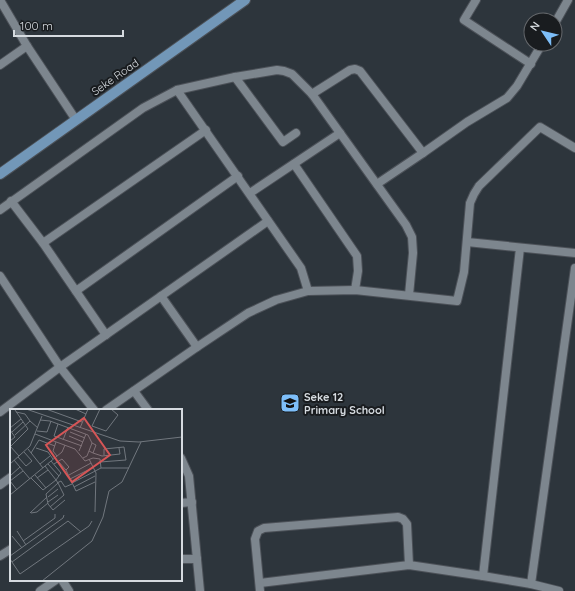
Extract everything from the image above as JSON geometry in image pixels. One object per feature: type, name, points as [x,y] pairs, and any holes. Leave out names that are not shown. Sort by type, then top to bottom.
[{"type":"main road","name":"Seke Road","points":[[0,174],[244,0]]},
{"type":"street","points":[[0,0],[27,46],[76,120]]},
{"type":"street","points":[[476,0],[464,20],[531,64]]},
{"type":"street","points":[[561,12],[568,0]]},
{"type":"street","points":[[0,65],[27,46]]},
{"type":"street","points":[[377,184],[467,122],[507,98],[517,86],[538,52]]},
{"type":"street","points":[[312,94],[350,70],[355,69],[360,71],[423,153]]},
{"type":"street","points":[[0,210],[143,108],[177,90],[235,77],[277,70],[284,71],[292,74],[312,94],[406,225],[412,237],[414,253],[409,295]]},
{"type":"street","points":[[235,77],[282,142],[296,133]]},
{"type":"street","points":[[177,90],[301,268],[308,291]]},
{"type":"street","points":[[107,409],[196,346],[248,313],[276,300],[308,291],[355,290],[457,301],[464,272],[470,203],[480,186],[540,127],[574,145]]},
{"type":"street","points":[[43,243],[206,130]]},
{"type":"street","points":[[250,193],[340,133]]},
{"type":"street","points":[[294,164],[357,256],[358,271],[355,290]]},
{"type":"street","points":[[76,291],[238,176]]},
{"type":"street","points":[[11,201],[43,243],[106,335]]},
{"type":"street","points":[[0,412],[60,367],[268,221]]},
{"type":"street","points":[[467,242],[575,253]]},
{"type":"street","points":[[483,576],[520,248]]},
{"type":"street","points":[[532,584],[575,268]]},
{"type":"street","points":[[0,276],[60,367],[93,409]]},
{"type":"street","points":[[161,296],[196,346]]},
{"type":"street","points":[[134,391],[147,409]]},
{"type":"street","points":[[182,460],[189,476],[200,591]]},
{"type":"street","points":[[0,485],[10,478]]},
{"type":"street","points":[[182,503],[192,502]]},
{"type":"street","points":[[409,565],[407,524],[403,519],[398,517],[264,528],[258,531],[255,539],[260,587],[409,565],[532,584],[559,591]]},
{"type":"street","points":[[0,556],[10,549]]},
{"type":"street","points":[[182,560],[197,559]]},
{"type":"street","points":[[40,591],[55,581]]},
{"type":"street","points":[[63,581],[69,591]]},
{"type":"place","name":"Seke 12 Primary School","points":[[290,403]]}]
